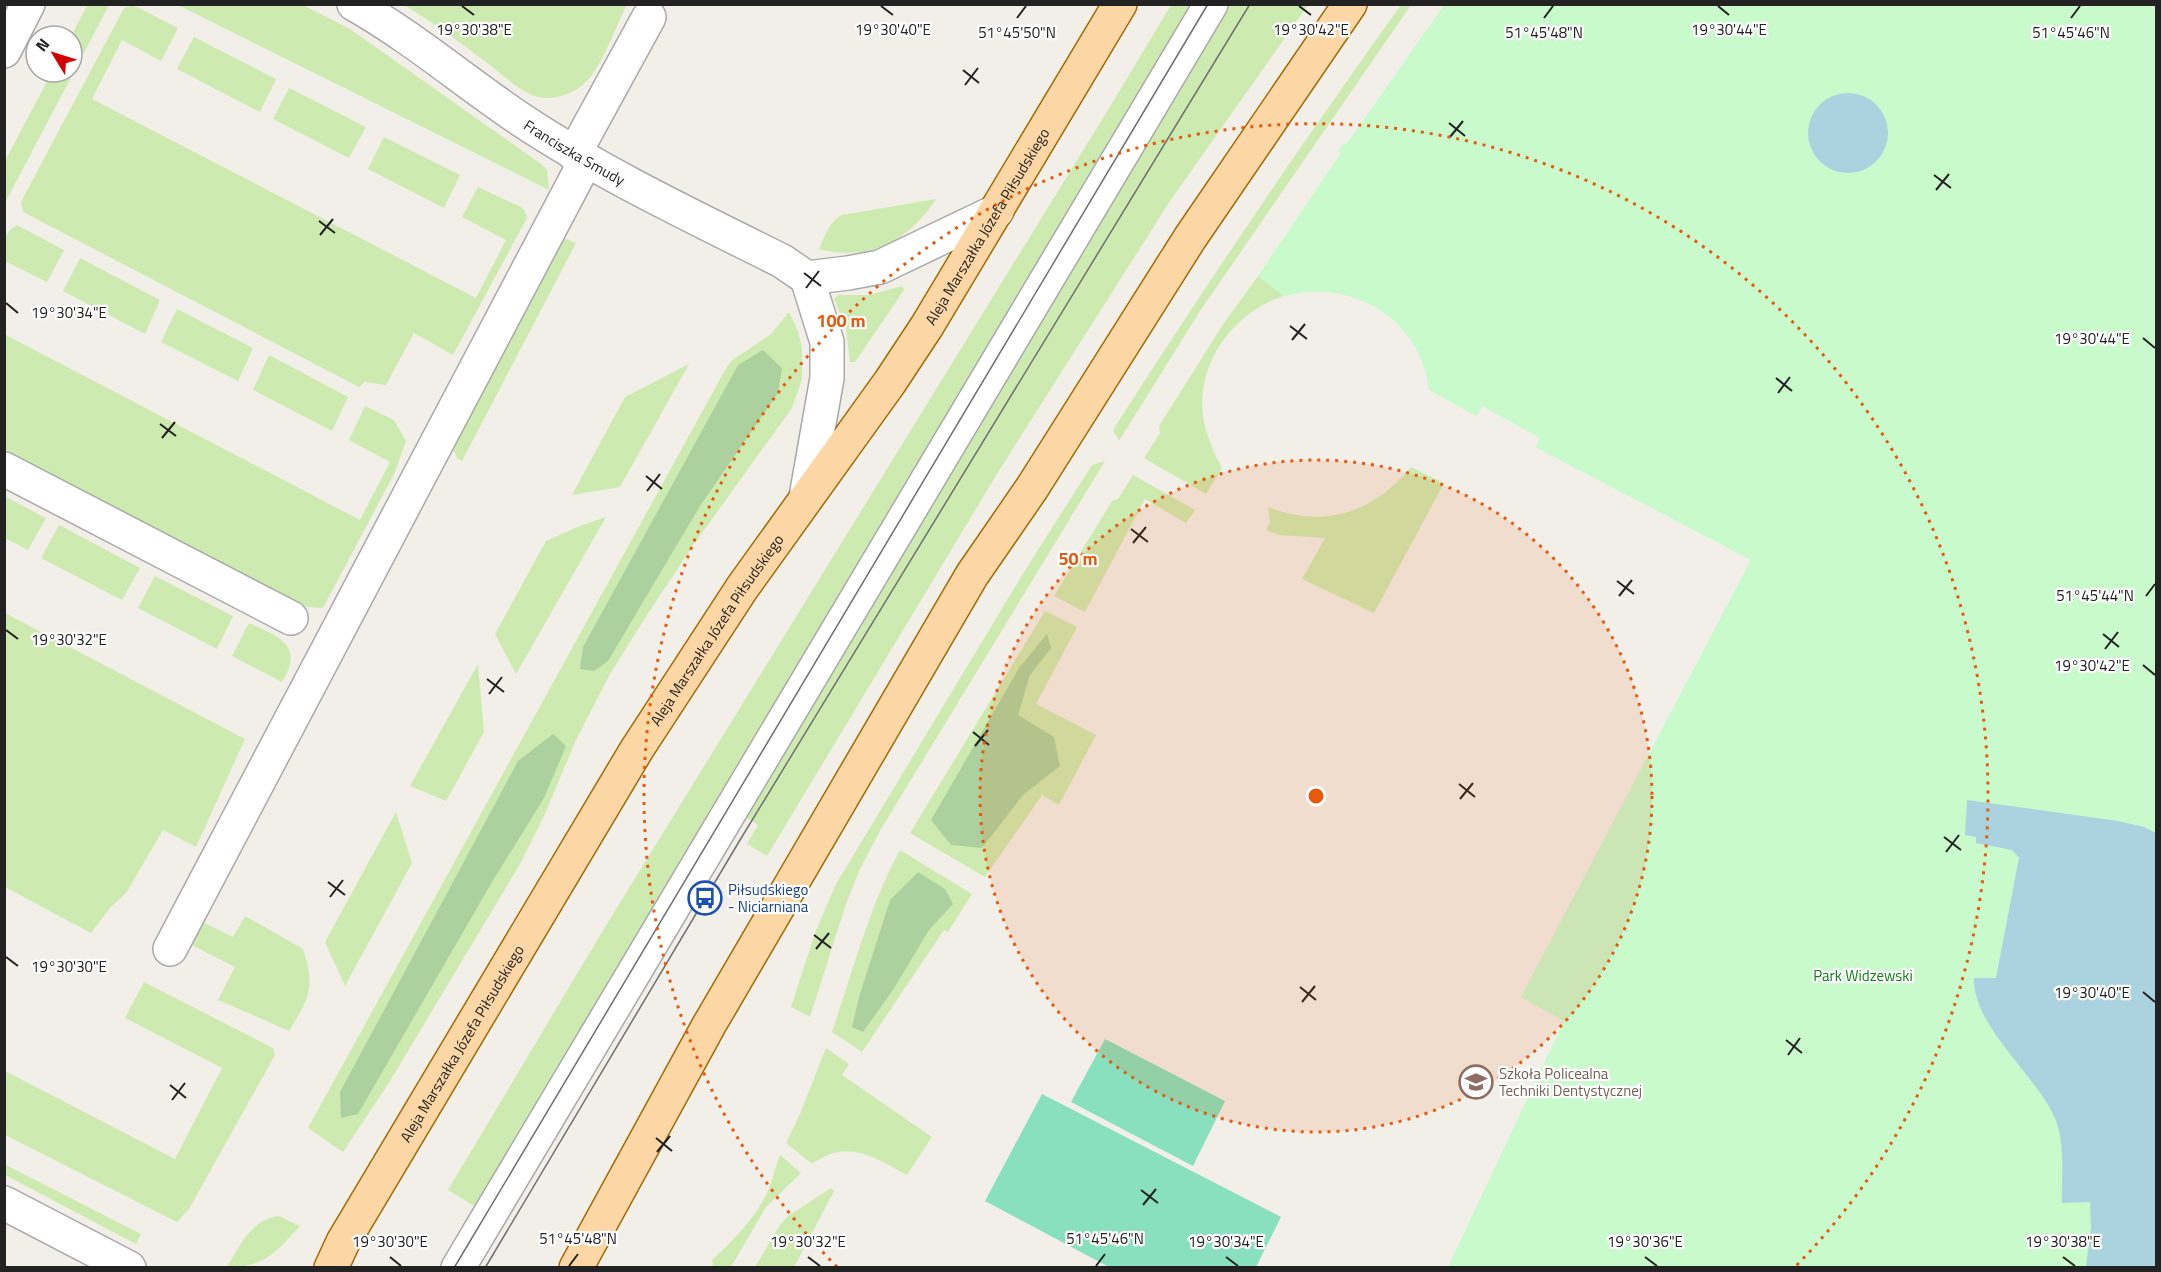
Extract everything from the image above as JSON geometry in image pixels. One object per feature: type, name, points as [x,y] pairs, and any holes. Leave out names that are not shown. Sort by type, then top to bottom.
[{"type":"main road","name":"Aleja Marszałka Józefa Piłsudskiego","points":[[331,1268],[343,1242],[637,749],[742,588],[890,382],[927,326],[1120,4]]},
{"type":"main road","points":[[576,1268],[709,1026],[972,575],[1032,488],[1190,238],[1350,4]]},
{"type":"street","points":[[4,51],[28,4]]},
{"type":"street","name":"Franciszka Smudy","points":[[354,4],[394,29],[520,119],[580,157],[782,261],[807,278]]},
{"type":"street","points":[[458,1268],[1211,4]]},
{"type":"street","points":[[170,949],[580,157],[649,17]]},
{"type":"street","points":[[806,497],[827,378],[828,342],[807,278],[880,267],[997,211]]},
{"type":"street","points":[[4,469],[291,618]]},
{"type":"street","points":[[4,1203],[129,1268]]},
{"type":"green space","points":[[88,4],[109,5],[84,53],[84,24],[77,24]]},
{"type":"green space","points":[[624,4],[626,6],[613,35],[592,75],[575,90],[562,96],[548,98],[541,98],[522,90],[456,40],[404,5]]},
{"type":"green space","points":[[133,5],[178,28],[161,61],[122,40],[92,99],[476,298],[506,240],[462,217],[478,187],[525,211],[527,218],[453,355],[414,333],[386,385],[365,382],[359,387],[23,212],[21,202],[124,8]]},
{"type":"green space","points":[[178,5],[303,5],[350,29],[541,164],[547,170],[549,190]]},
{"type":"green space","points":[[1171,5],[1196,5],[469,1225],[464,1222],[474,1206],[448,1190],[602,932]]},
{"type":"green space","points":[[1227,5],[1308,5],[1170,201],[1000,469],[767,856],[747,844],[758,825],[744,816]]},
{"type":"green space","points":[[1401,5],[1411,5],[1200,311],[1119,441],[1113,430],[1218,269]]},
{"type":"green space","name":"Park Widzewski","points":[[1444,5],[2156,5],[2156,1267],[1448,1267],[1564,1021],[1521,997],[1751,560],[1535,447],[1540,438],[1482,406],[1476,416],[1429,390],[1423,365],[1412,342],[1397,324],[1379,309],[1357,299],[1334,293],[1309,292],[1284,296],[1258,276],[1341,153],[1338,151],[1344,143],[1346,145]]},
{"type":"green space","points":[[194,37],[276,79],[260,112],[177,69]]},
{"type":"green space","points":[[46,84],[68,84],[5,203],[5,161]]},
{"type":"green space","points":[[289,88],[366,127],[349,158],[273,119]]},
{"type":"green space","points":[[384,137],[460,175],[444,208],[368,169]]},
{"type":"green space","points":[[936,199],[913,226],[886,245],[855,253],[819,249],[831,225],[842,215]]},
{"type":"green space","points":[[17,225],[64,250],[47,282],[7,262],[5,265],[5,237]]},
{"type":"green space","points":[[555,234],[576,243],[462,461],[457,458],[450,442]]},
{"type":"green space","points":[[80,258],[160,300],[145,334],[63,291]]},
{"type":"green space","points":[[1258,276],[1284,296],[1266,303],[1249,314],[1222,342],[1212,359],[1202,396],[1203,416],[1210,443],[1222,468],[1206,494],[1144,458],[1160,433],[1159,426],[1222,326]]},
{"type":"green space","points":[[902,286],[904,290],[855,362],[850,362],[846,329],[834,299],[838,295],[869,295]]},
{"type":"green space","points":[[177,309],[253,348],[238,381],[161,342]]},
{"type":"green space","points":[[789,312],[798,331],[802,348],[802,379],[792,408],[694,544],[610,674],[575,742],[545,814],[520,864],[390,1081],[343,1152],[308,1128],[724,372],[731,361],[771,334]]},
{"type":"green space","points":[[4,334],[360,520],[390,462],[349,440],[365,406],[394,420],[406,441],[395,472],[323,608],[307,607],[5,455]]},
{"type":"green space","points":[[763,350],[782,368],[778,393],[700,506],[608,661],[594,671],[580,669],[583,647],[738,365]]},
{"type":"green space","points":[[269,355],[348,397],[332,431],[253,390]]},
{"type":"green space","points":[[689,364],[620,487],[572,495],[625,397]]},
{"type":"green space","points":[[1105,461],[881,829],[860,869],[846,904],[810,1017],[791,1007],[815,933],[836,884],[1024,572],[1092,465]]},
{"type":"green space","points":[[1411,467],[1444,483],[1374,613],[1302,579],[1325,538],[1280,535],[1266,530],[1270,522],[1268,507],[1308,516],[1328,516],[1346,512],[1364,506],[1381,496]]},
{"type":"green space","points":[[1133,475],[1195,510],[1186,523],[1145,499],[1085,612],[1054,596],[1112,501],[1118,499]]},
{"type":"green space","points":[[4,496],[46,518],[28,550],[5,538]]},
{"type":"green space","points":[[606,517],[516,674],[495,634],[546,541]]},
{"type":"green space","points":[[59,525],[140,568],[122,600],[41,558]]},
{"type":"green space","points":[[155,576],[233,616],[217,649],[138,608]]},
{"type":"green space","points":[[1045,611],[1077,627],[1036,704],[1096,735],[1059,805],[1042,795],[985,877],[910,833]]},
{"type":"green space","points":[[5,613],[245,739],[196,847],[163,830],[126,893],[110,908],[91,933],[5,887]]},
{"type":"green space","points":[[249,623],[279,638],[290,651],[291,659],[282,682],[232,656]]},
{"type":"green space","points":[[1047,634],[1051,648],[1030,675],[1018,715],[1054,737],[1060,766],[1023,795],[982,848],[951,845],[931,820],[1019,668]]},
{"type":"green space","points":[[478,664],[484,732],[446,801],[410,786]]},
{"type":"green space","points":[[553,734],[566,746],[544,798],[492,882],[358,1114],[341,1118],[340,1092],[518,761]]},
{"type":"green space","points":[[396,812],[412,863],[345,986],[325,942]]},
{"type":"green space","points":[[900,850],[972,894],[948,932],[944,930],[862,1052],[832,1032],[870,917]]},
{"type":"green space","points":[[918,872],[945,889],[953,904],[929,930],[893,990],[863,1032],[852,1027],[859,997],[890,900]]},
{"type":"green space","points":[[245,916],[303,949],[310,983],[306,1001],[289,1031],[218,1000],[235,967],[186,942],[197,919],[233,937]]},
{"type":"green space","points":[[144,982],[273,1048],[275,1055],[189,1209],[177,1222],[5,1135],[5,1071],[175,1159],[222,1068],[125,1018]]},
{"type":"green space","points":[[1105,1039],[1225,1101],[1193,1166],[1071,1102]]},
{"type":"green space","points":[[826,1048],[849,1064],[842,1075],[932,1137],[907,1175],[871,1157],[849,1151],[825,1156],[812,1164],[786,1143]]},
{"type":"green space","points":[[1042,1094],[1281,1217],[1256,1267],[1109,1267],[985,1201]]},
{"type":"green space","points":[[780,1155],[801,1173],[766,1207],[731,1267],[713,1267],[712,1260],[743,1228],[763,1201]]},
{"type":"green space","points":[[4,1164],[141,1234],[136,1244],[5,1175]]},
{"type":"green space","points":[[831,1188],[834,1191],[794,1267],[755,1267],[780,1225],[788,1216]]},
{"type":"green space","points":[[279,1216],[300,1226],[284,1244],[268,1257],[251,1265],[227,1267],[242,1242],[254,1228],[269,1218]]},
{"type":"water","points":[[1848,93],[1863,96],[1876,105],[1885,118],[1888,133],[1885,148],[1876,161],[1863,170],[1848,173],[1833,170],[1820,161],[1811,148],[1808,133],[1811,118],[1820,105],[1833,96]]},
{"type":"water","points":[[1967,800],[2118,821],[2144,827],[2156,833],[2156,1267],[2086,1267],[2091,1228],[2090,1202],[2062,1203],[2062,1148],[2054,1116],[1983,1014],[1976,996],[1974,978],[1996,978],[2019,858],[2012,850],[1976,843],[1976,837],[1965,835]]},
{"type":"tram line","points":[[454,1268],[1208,4]]},
{"type":"tram line","points":[[485,1268],[740,840],[1250,4]]},
{"type":"place","name":"Piłsudskiego - Niciarniana","points":[[705,898]]},
{"type":"place","name":"Szkoła Policealna Techniki Dentystycznej","points":[[1476,1082]]}]
